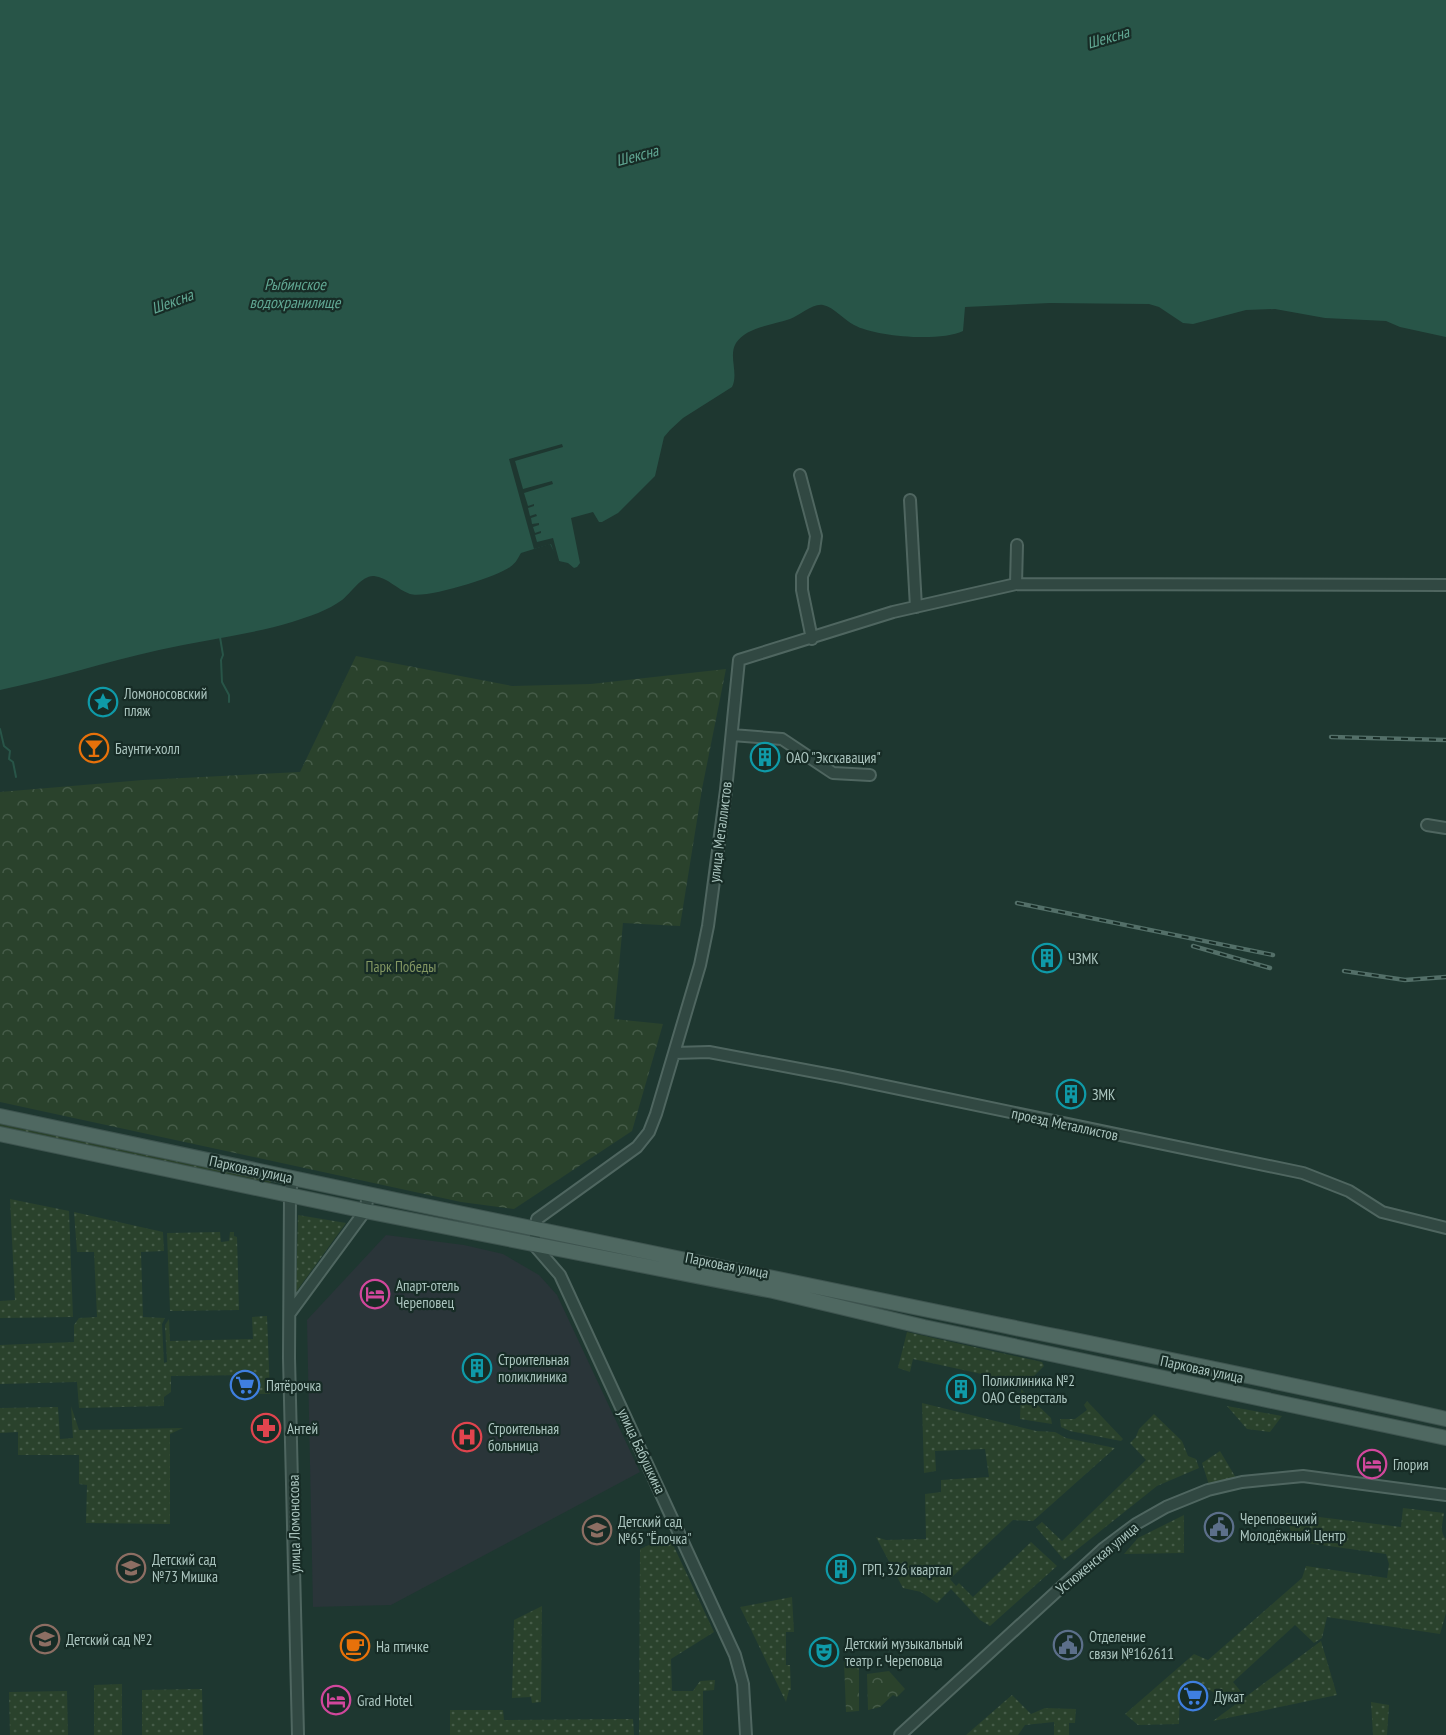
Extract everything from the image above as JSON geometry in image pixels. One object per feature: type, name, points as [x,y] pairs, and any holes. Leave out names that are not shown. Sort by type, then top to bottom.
[{"type":"main road","name":"Парковая улица","points":[[0,1116],[368,1196],[1314,1389],[1446,1419]]},
{"type":"main road","name":"Парковая улица","points":[[0,1134],[534,1245],[773,1291],[924,1327],[1446,1438]]},
{"type":"street","points":[[800,475],[816,536],[814,550],[802,576],[802,590],[812,639]]},
{"type":"street","points":[[910,500],[916,607]]},
{"type":"street","points":[[1016,584],[1017,545]]},
{"type":"street","name":"улица Металлистов","points":[[536,1229],[537,1220],[637,1147],[649,1131],[656,1114],[700,965],[708,926],[740,660],[893,612],[1016,584],[1446,585]]},
{"type":"street","points":[[732,735],[782,740],[833,773],[870,775]]},
{"type":"street","points":[[1427,825],[1446,828]]},
{"type":"street","name":"проезд Металлистов","points":[[674,1053],[708,1052],[842,1077],[1303,1173],[1349,1191],[1382,1212],[1446,1228]]},
{"type":"street","name":"улица Ломоносова","points":[[292,1180],[290,1314],[298,1735]]},
{"type":"street","points":[[290,1314],[365,1210],[368,1196]]},
{"type":"street","points":[[534,1245],[536,1229]]},
{"type":"street","name":"улица Бабушкина","points":[[534,1245],[560,1275],[735,1655],[743,1684],[746,1735]]},
{"type":"street","name":"Устюженская улица","points":[[900,1735],[1104,1548],[1136,1524],[1186,1498],[1242,1482],[1303,1476],[1446,1495]]},
{"type":"shaded area","name":"Строительная больница","points":[[386,1235],[464,1245],[503,1254],[539,1275],[557,1295],[640,1472],[391,1605],[313,1607],[307,1320]]},
{"type":"green space","name":"Парк Победы","points":[[356,656],[512,686],[591,684],[726,669],[702,789],[680,926],[623,923],[614,1019],[663,1024],[632,1131],[514,1209],[461,1202],[0,1102],[0,792],[143,780],[300,772]]},
{"type":"green space","points":[[0,1123],[271,1181],[270,1185],[0,1127]]},
{"type":"green space","points":[[10,1199],[69,1211],[73,1317],[0,1318],[0,1301],[15,1300]]},
{"type":"green space","points":[[74,1212],[163,1232],[164,1251],[141,1252],[143,1317],[165,1318],[162,1324],[164,1363],[167,1362],[165,1325],[169,1319],[170,1341],[253,1339],[252,1317],[267,1316],[270,1394],[254,1394],[253,1375],[171,1376],[171,1392],[164,1397],[164,1406],[79,1408],[77,1382],[0,1384],[0,1345],[74,1342],[74,1325],[79,1318],[97,1317],[94,1252],[77,1252]]},
{"type":"green space","points":[[298,1215],[346,1223],[296,1292]]},
{"type":"green space","points":[[220,1232],[221,1242],[229,1241],[230,1232],[234,1232],[234,1236],[237,1237],[239,1310],[170,1311],[167,1233]]},
{"type":"green space","points":[[907,1332],[1042,1362],[1044,1366],[1028,1382],[1023,1383],[913,1359],[910,1372],[898,1368]]},
{"type":"green space","points":[[1021,1389],[1051,1418],[1052,1424],[1020,1419]]},
{"type":"green space","points":[[1087,1401],[1123,1439],[1121,1441],[1070,1431],[1061,1427],[1060,1419],[1075,1419],[1087,1410],[1084,1405]]},
{"type":"green space","points":[[922,1403],[1036,1431],[1055,1432],[1066,1438],[1115,1448],[1033,1521],[1013,1520],[950,1579],[956,1586],[959,1583],[973,1597],[1031,1542],[1057,1566],[990,1626],[980,1620],[951,1589],[937,1603],[921,1592],[903,1588],[876,1537],[886,1540],[926,1539],[925,1494],[941,1492],[941,1480],[989,1477],[985,1449],[935,1451],[936,1471],[924,1473]]},
{"type":"green space","points":[[71,1406],[79,1430],[183,1428],[170,1434],[170,1524],[86,1523],[87,1485],[79,1484],[79,1455],[18,1455],[18,1432],[0,1433],[0,1408],[58,1407],[60,1439],[73,1438]]},
{"type":"green space","points":[[1227,1406],[1282,1416],[1270,1432],[1247,1429]]},
{"type":"green space","points":[[1154,1414],[1182,1441],[1188,1456],[1196,1459],[1199,1468],[1157,1486],[1064,1560],[1036,1527],[1042,1522],[1062,1541],[1146,1460],[1130,1443],[1136,1437],[1139,1429]]},
{"type":"green space","points":[[1220,1451],[1236,1478],[1209,1485],[1202,1463]]},
{"type":"green space","points":[[1403,1508],[1444,1513],[1442,1530],[1446,1539],[1446,1613],[1440,1634],[1327,1617],[1322,1638],[1314,1643],[1295,1625],[1233,1682],[1243,1694],[1232,1703],[1206,1688],[1180,1690],[1179,1724],[1138,1725],[1125,1714],[1194,1654],[1208,1660],[1302,1578],[1306,1566],[1387,1578],[1389,1564],[1386,1554],[1293,1541],[1286,1513],[1401,1527]]},
{"type":"green space","points":[[1184,1515],[1184,1553],[1124,1554],[1138,1538]]},
{"type":"green space","points":[[669,1536],[714,1632],[671,1659],[672,1691],[693,1691],[700,1681],[715,1680],[714,1690],[703,1691],[703,1735],[639,1735],[640,1549]]},
{"type":"green space","points":[[792,1597],[794,1632],[786,1632],[786,1665],[790,1665],[791,1690],[789,1690],[786,1702],[740,1607]]},
{"type":"green space","points":[[542,1606],[541,1702],[532,1703],[531,1697],[512,1698],[514,1620]]},
{"type":"green space","points":[[1321,1641],[1337,1695],[1213,1721]]},
{"type":"green space","points":[[844,1662],[859,1663],[859,1711],[846,1712]]},
{"type":"green space","points":[[889,1671],[905,1689],[897,1697],[893,1695],[880,1707],[868,1710],[867,1674]]},
{"type":"green space","points":[[122,1684],[122,1735],[94,1735],[94,1685]]},
{"type":"green space","points":[[202,1689],[203,1735],[142,1735],[142,1690]]},
{"type":"green space","points":[[67,1691],[68,1735],[10,1735],[9,1692]]},
{"type":"green space","points":[[1012,1695],[1031,1714],[1045,1708],[1076,1709],[1075,1723],[1069,1723],[1069,1735],[1054,1735],[1054,1722],[1025,1725],[1018,1735],[966,1735]]},
{"type":"green space","points":[[1371,1702],[1389,1705],[1387,1735],[1373,1735]]},
{"type":"green space","points":[[450,1710],[503,1710],[504,1720],[633,1719],[634,1735],[450,1735]]},
{"type":"water","name":"Рыбинское водохранилище","points":[[0,0],[1446,0],[1446,337],[1400,327],[1386,321],[1325,318],[1275,309],[1246,310],[1193,324],[1183,323],[1159,307],[1149,304],[1050,303],[965,307],[963,331],[939,336],[908,337],[864,329],[850,323],[827,306],[819,305],[790,319],[760,327],[740,338],[733,353],[734,382],[732,387],[683,418],[670,430],[664,437],[655,476],[618,513],[602,522],[599,522],[593,512],[571,518],[580,563],[577,567],[574,568],[568,563],[559,561],[550,544],[521,553],[512,565],[491,576],[431,593],[410,594],[383,579],[370,576],[361,581],[337,604],[292,622],[159,650],[0,690]]},
{"type":"pier","points":[[562,444],[563,447],[515,461],[523,489],[552,481],[553,484],[524,493],[528,506],[534,504],[528,508],[530,516],[536,514],[537,516],[531,518],[532,524],[539,523],[533,527],[535,533],[541,531],[535,535],[537,542],[553,538],[560,564],[558,564],[551,544],[534,549],[509,459]]},
{"type":"waterway","points":[[220,637],[223,655],[221,660],[222,682],[229,695],[229,702]]},
{"type":"waterway","points":[[0,729],[4,746],[10,751],[9,759],[13,762],[16,777]]},
{"type":"railway","points":[[1331,737],[1446,740]]},
{"type":"railway","points":[[1017,903],[1273,955]]},
{"type":"railway","points":[[1193,946],[1270,968]]},
{"type":"railway","points":[[1344,971],[1405,980],[1446,977]]},
{"type":"place","name":"Ломоносовский пляж","points":[[103,702]]},
{"type":"place","name":"Баунти-холл","points":[[94,748]]},
{"type":"place","name":"ОАО \"Экскавация\"","points":[[765,757]]},
{"type":"place","name":"ЧЗМК","points":[[1047,958]]},
{"type":"place","name":"ЗМК","points":[[1071,1094]]},
{"type":"place","name":"Апарт-отель Череповец","points":[[375,1294]]},
{"type":"place","name":"Строительная поликлиника","points":[[477,1368]]},
{"type":"place","name":"Пятёрочка","points":[[245,1385]]},
{"type":"place","name":"Поликлиника №2 ОАО Северсталь","points":[[961,1389]]},
{"type":"place","name":"Антей","points":[[266,1428]]},
{"type":"place","name":"Строительная больница","points":[[467,1437]]},
{"type":"place","name":"Глория","points":[[1372,1464]]},
{"type":"place","name":"Череповецкий Молодёжный Центр","points":[[1219,1527]]},
{"type":"place","name":"Детский сад №65 \"Ёлочка\"","points":[[597,1530]]},
{"type":"place","name":"Детский сад №73 Мишка","points":[[131,1568]]},
{"type":"place","name":"ГРП, 326 квартал","points":[[841,1569]]},
{"type":"place","name":"Детский сад №2","points":[[45,1639]]},
{"type":"place","name":"Отделение связи №162611","points":[[1068,1645]]},
{"type":"place","name":"На птичке","points":[[355,1646]]},
{"type":"place","name":"Детский музыкальный театр г. Череповца","points":[[824,1652]]},
{"type":"place","name":"Дукат","points":[[1193,1696]]},
{"type":"place","name":"Grad Hotel","points":[[336,1700]]},
{"type":"water label","name":"Шексна","points":[[1108,37]]},
{"type":"water label","name":"Шексна","points":[[637,155]]},
{"type":"water label","name":"Шексна","points":[[172,301]]}]
